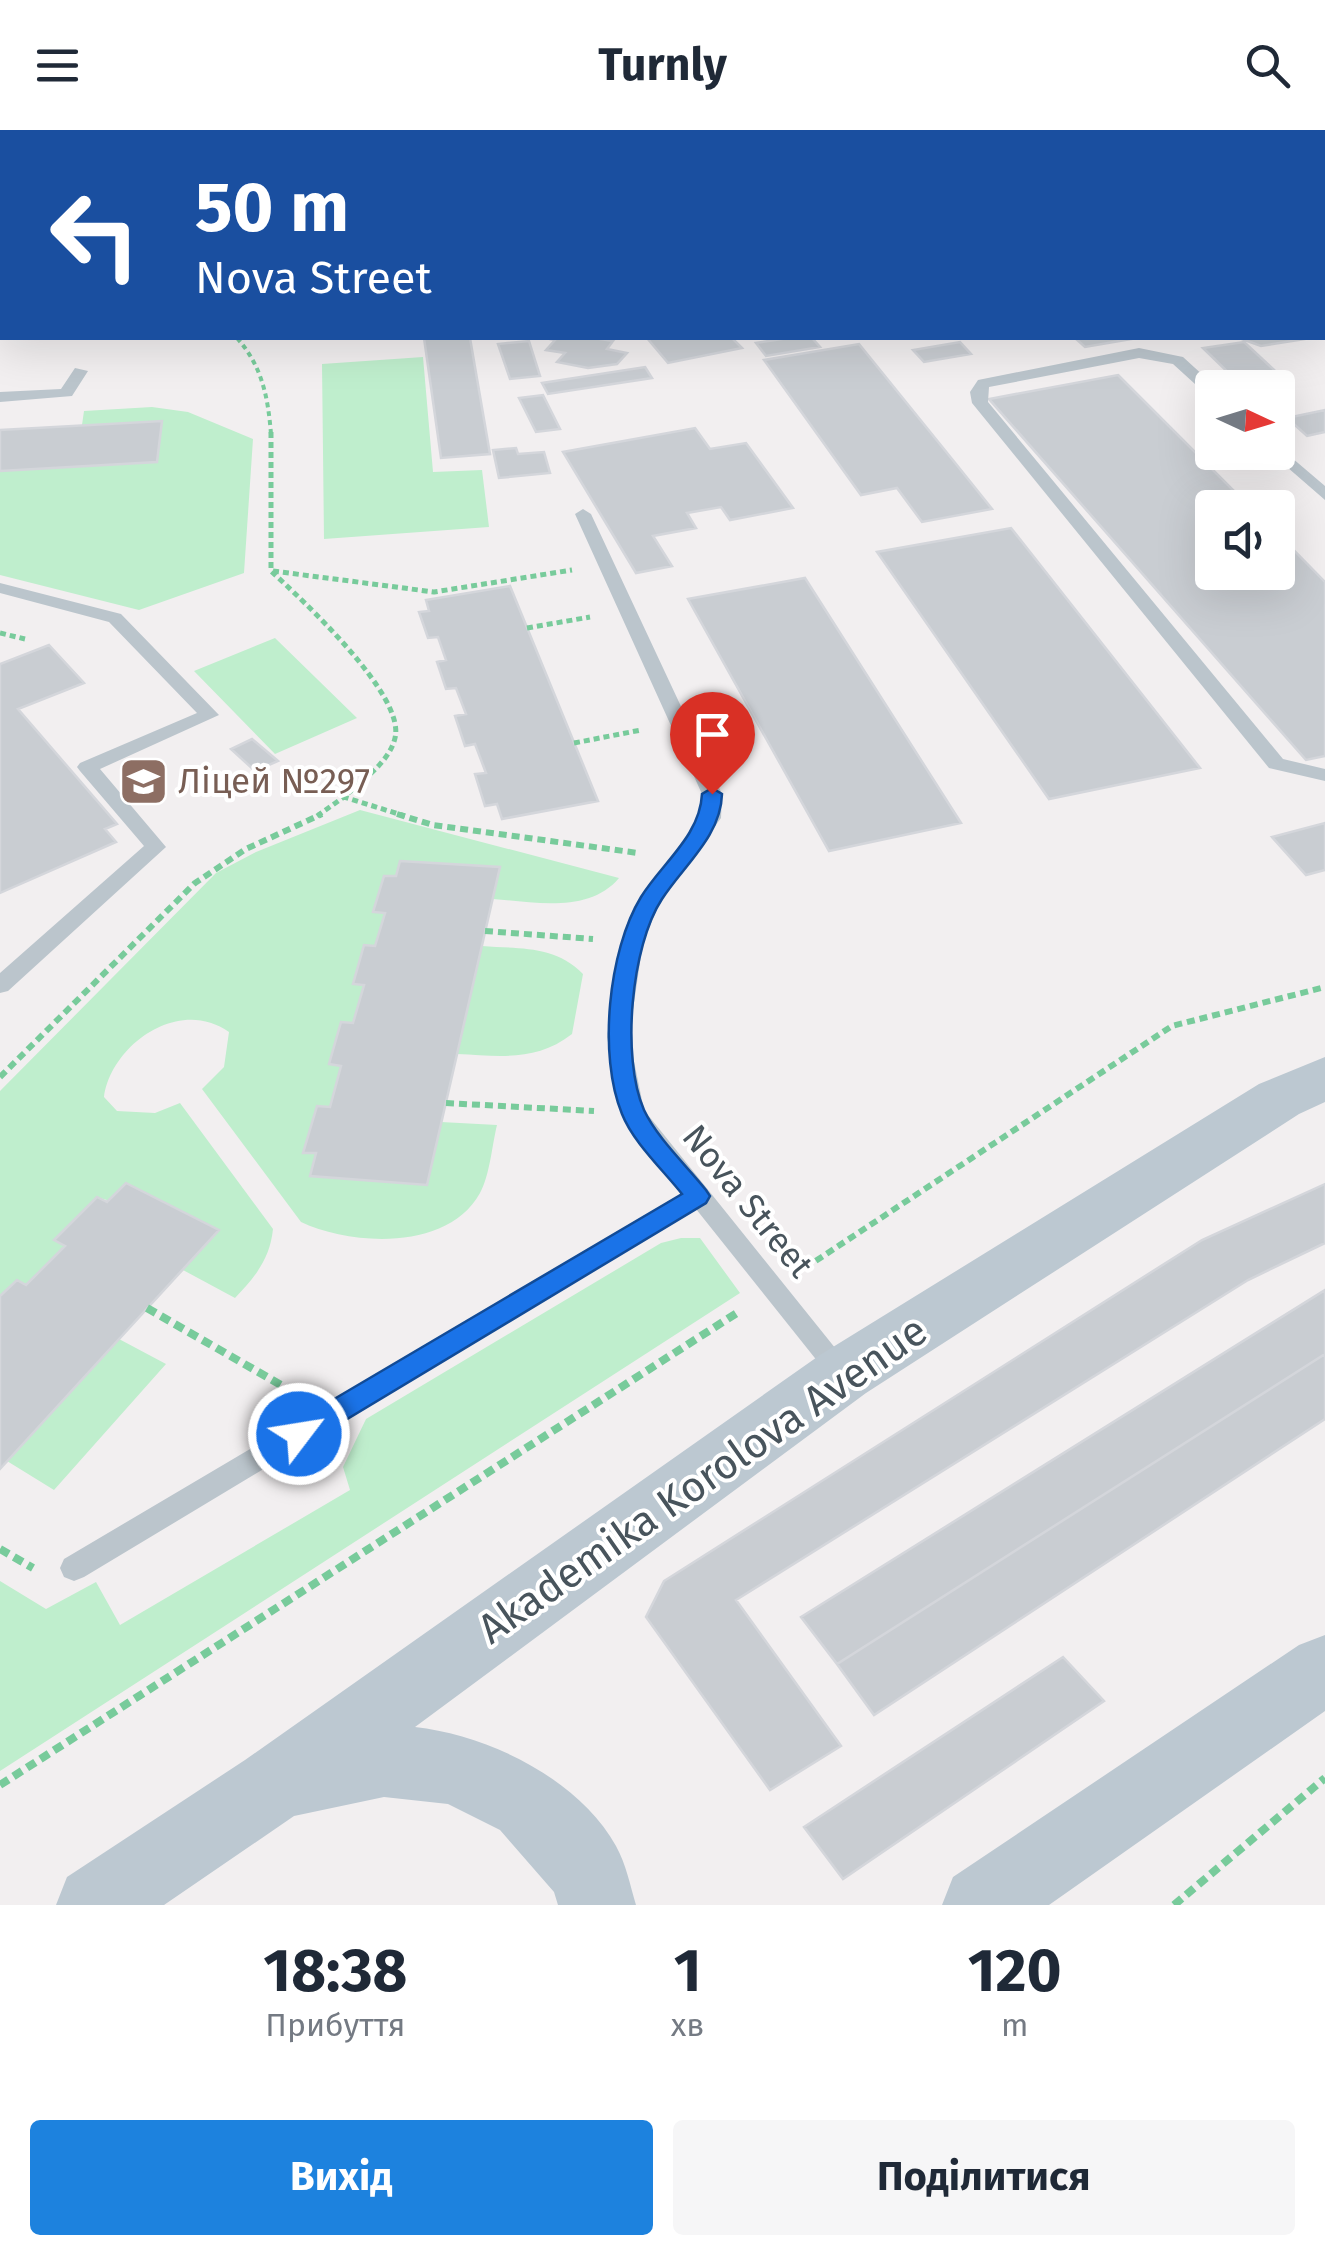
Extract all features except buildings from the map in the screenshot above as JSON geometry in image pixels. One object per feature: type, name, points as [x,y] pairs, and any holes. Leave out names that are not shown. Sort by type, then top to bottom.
[{"type":"main road","name":"Akademika Korolova Avenue","points":[[95,1905],[272,1786],[842,1374],[1279,1098],[1325,1078]]},
{"type":"main road","points":[[981,1905],[1325,1669]]},
{"type":"main road","points":[[272,1786],[384,1760],[454,1768],[527,1803],[587,1871],[597,1905]]},
{"type":"lane","points":[[1195,376],[1178,360],[1139,353],[984,383],[978,392],[980,404],[1276,764],[1325,775]]},
{"type":"lane","points":[[0,396],[66,393],[80,371]]},
{"type":"lane","points":[[1295,467],[1325,495]]},
{"type":"lane","name":"Nova Street","points":[[582,514],[712,794],[711,818],[650,900],[632,942],[618,1036],[633,1113],[842,1374]]},
{"type":"lane","points":[[0,588],[115,618],[209,714],[87,766],[156,847],[0,985]]},
{"type":"lane","points":[[74,1568],[698,1196]]},
{"type":"path","points":[[0,1077],[195,882],[246,848],[328,811],[391,748],[396,730],[388,708],[350,652],[271,571],[271,425],[257,360],[239,340]]},
{"type":"path","points":[[271,571],[434,592],[606,564]]},
{"type":"path","points":[[527,628],[627,610]]},
{"type":"path","points":[[0,633],[25,639]]},
{"type":"path","points":[[574,743],[680,723]]},
{"type":"path","points":[[344,797],[433,825],[684,859]]},
{"type":"path","points":[[485,932],[632,942]]},
{"type":"path","points":[[0,1785],[773,1289],[1172,1026],[1325,986]]},
{"type":"path","points":[[446,1103],[633,1113]]},
{"type":"path","points":[[147,1308],[332,1414]]},
{"type":"path","points":[[1174,1905],[1325,1778]]},
{"type":"green space","points":[[423,357],[433,472],[482,470],[489,527],[324,539],[322,364]]},
{"type":"green space","points":[[152,407],[188,412],[253,439],[244,573],[139,610],[0,575],[0,471],[157,461],[161,421],[82,425],[84,411]]},
{"type":"green space","points":[[275,638],[357,718],[275,754],[194,671]]},
{"type":"green space","points":[[360,810],[619,878],[592,897],[543,903],[493,899],[499,867],[400,861],[396,876],[384,876],[373,912],[385,913],[375,946],[364,945],[353,983],[364,985],[354,1023],[329,1064],[341,1066],[330,1107],[304,1153],[316,1153],[310,1175],[441,1122],[497,1125],[480,1193],[465,1212],[423,1234],[372,1239],[346,1236],[301,1222],[202,1089],[224,1067],[229,1032],[210,1022],[169,1023],[133,1044],[109,1078],[104,1097],[117,1111],[155,1113],[180,1103],[273,1229],[260,1267],[235,1298],[183,1270],[218,1231],[96,1197],[54,1240],[65,1246],[26,1285],[16,1280],[0,1296],[0,1091],[216,873],[256,852]]},
{"type":"green space","points":[[482,946],[549,953],[583,974],[572,1034],[531,1053],[457,1054]]},
{"type":"green space","points":[[700,1238],[740,1293],[0,1771],[0,1581],[46,1609],[96,1582],[120,1625],[350,1490],[343,1467],[366,1419],[661,1243]]},
{"type":"green space","points":[[119,1339],[166,1364],[54,1490],[7,1461]]},
{"type":"place","name":"Ліцей №297","points":[[143,781]]},
{"type":"route","points":[[299,1434],[698,1196],[633,1113],[618,1036],[632,942],[650,900],[711,818],[712,794]]}]
